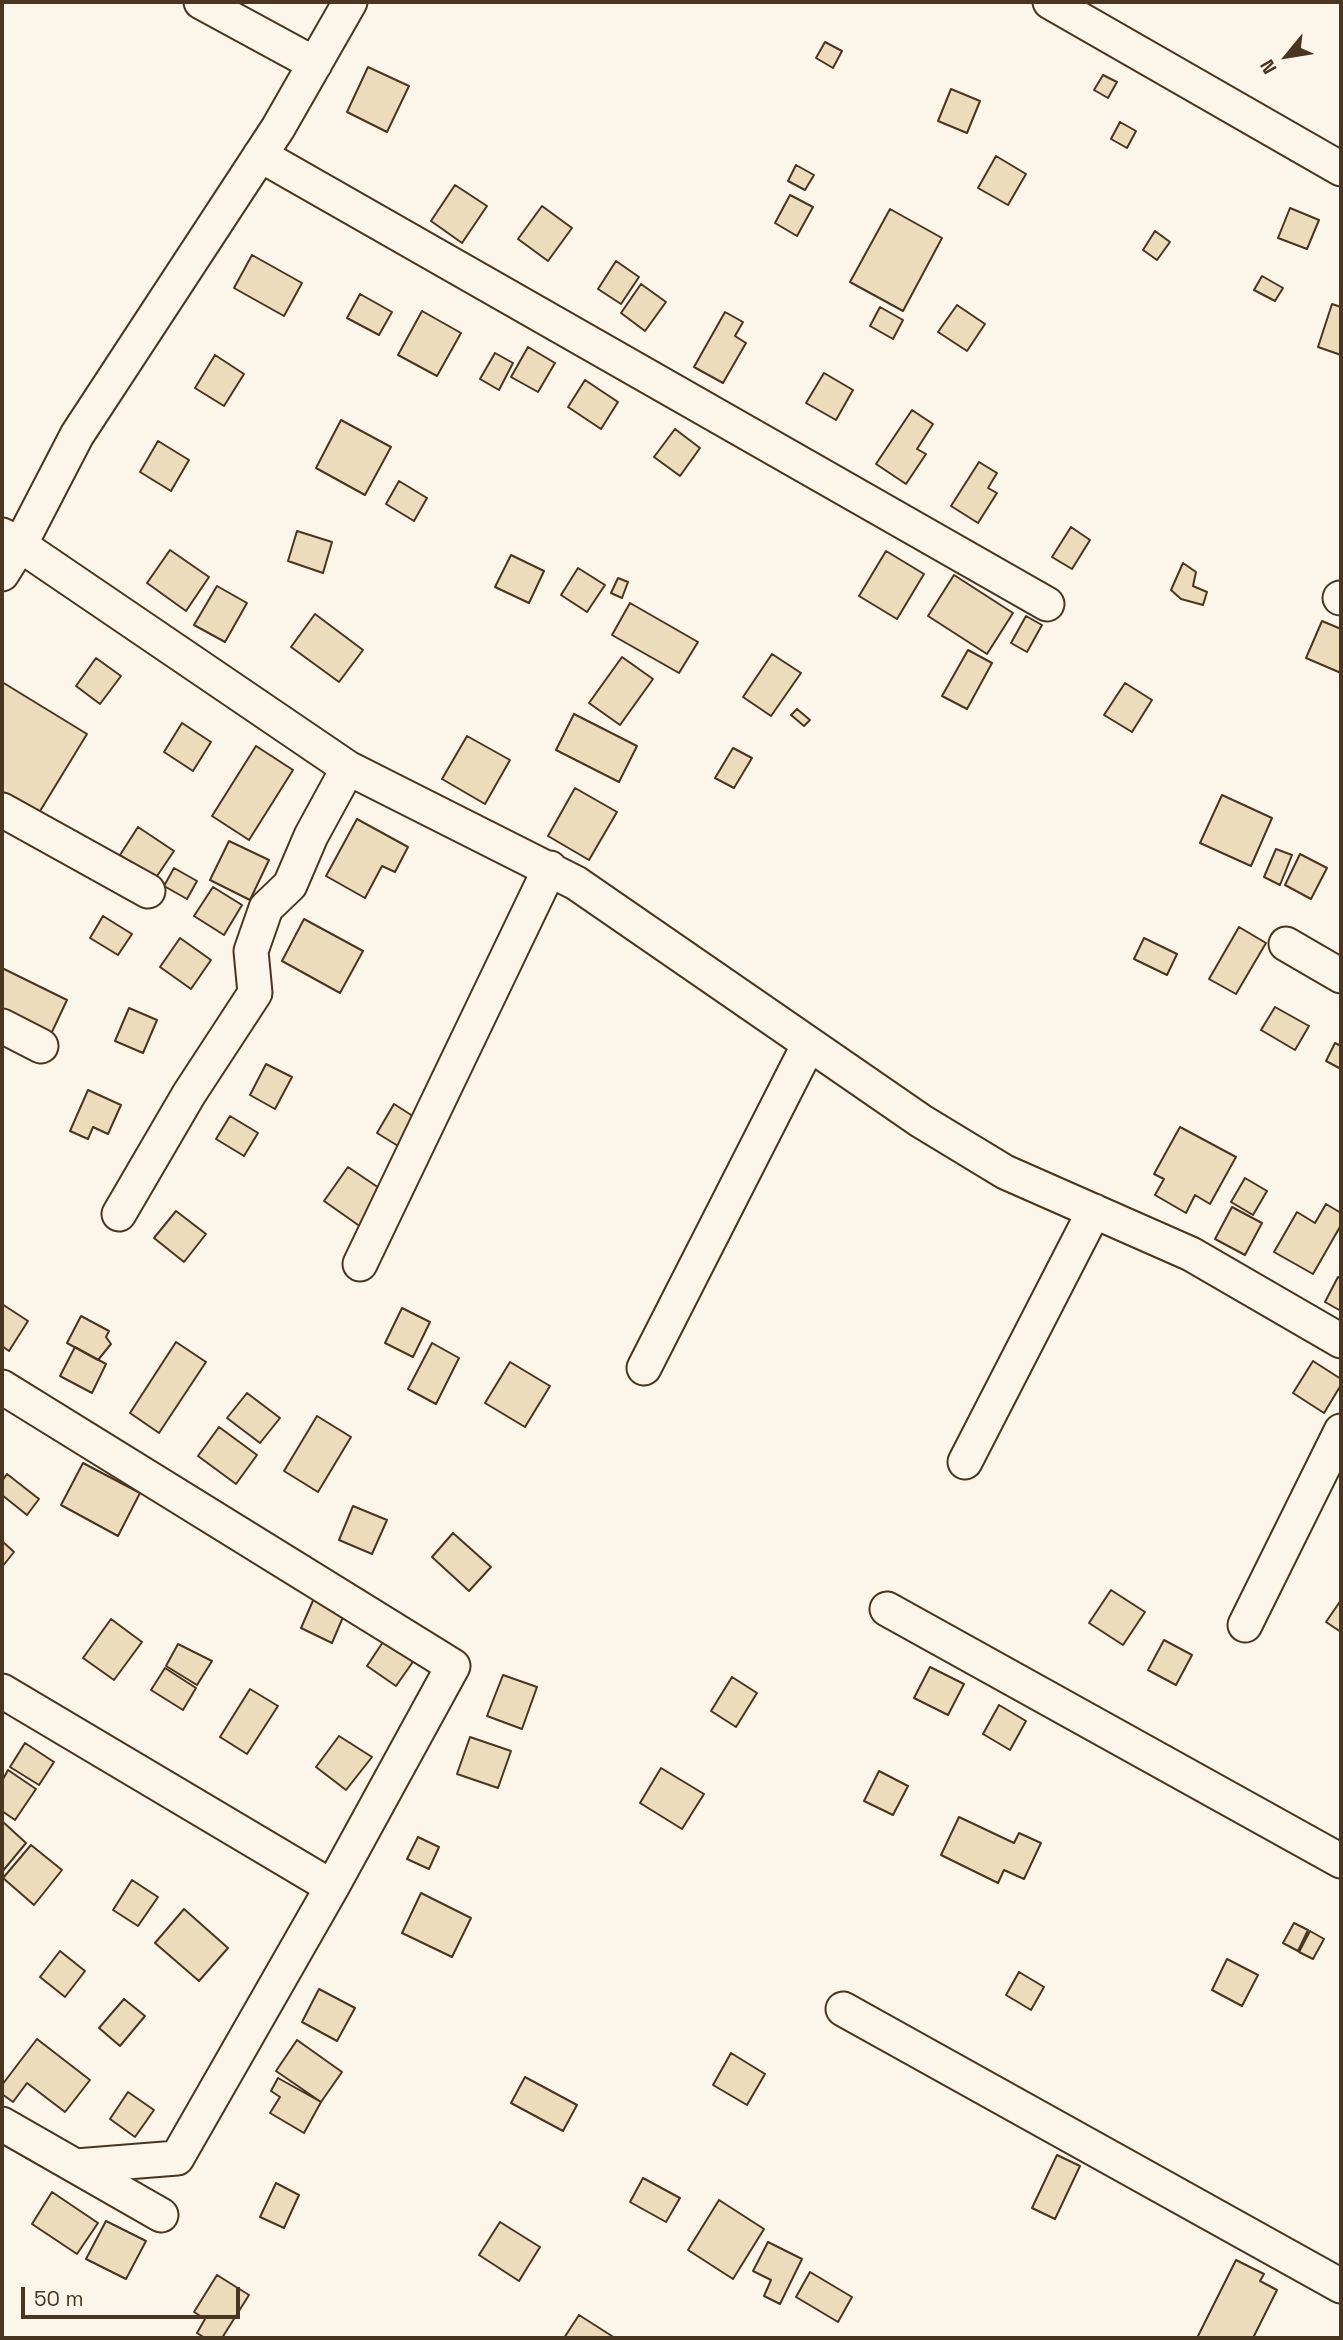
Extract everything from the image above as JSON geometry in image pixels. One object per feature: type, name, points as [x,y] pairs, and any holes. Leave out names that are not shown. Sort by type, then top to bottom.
[{"type":"street","points":[[201,2],[315,64]]},
{"type":"street","points":[[2,574],[11,540],[260,155],[350,2]]},
{"type":"street","points":[[1049,2],[1341,169]]},
{"type":"street","points":[[260,155],[1047,604]]},
{"type":"street","points":[[11,540],[348,768],[550,867],[921,1121],[1005,1172],[1191,1254],[1341,1341]]},
{"type":"street","points":[[119,1214],[189,1094],[255,993],[251,951],[266,908],[290,885],[311,836],[348,768]]},
{"type":"street","points":[[2,810],[148,891]]},
{"type":"street","points":[[360,1264],[550,867]]},
{"type":"street","points":[[1286,944],[1341,976]]},
{"type":"street","points":[[2,1026],[41,1046]]},
{"type":"street","points":[[645,1368],[809,1044]]},
{"type":"street","points":[[965,1462],[1094,1211]]},
{"type":"street","points":[[2,1387],[453,1666],[332,1887],[177,2158],[76,2166]]},
{"type":"street","points":[[1245,1625],[1341,1430]]},
{"type":"street","points":[[887,1609],[1341,1861]]},
{"type":"street","points":[[2,1691],[332,1887]]},
{"type":"street","points":[[843,2009],[1341,2286]]},
{"type":"street","points":[[2,2124],[162,2215]]},
{"type":"building","points":[[825,42],[842,51],[833,68],[816,58]]},
{"type":"building","points":[[368,67],[409,86],[387,132],[347,112]]},
{"type":"building","points":[[1103,75],[1117,82],[1108,98],[1094,90]]},
{"type":"building","points":[[951,89],[980,101],[967,133],[938,121]]},
{"type":"building","points":[[1120,122],[1136,131],[1127,148],[1111,139]]},
{"type":"building","points":[[996,156],[1026,174],[1008,205],[978,188]]},
{"type":"building","points":[[796,165],[814,175],[805,190],[788,181]]},
{"type":"building","points":[[455,185],[487,206],[462,243],[431,221]]},
{"type":"building","points":[[790,195],[813,207],[797,236],[775,223]]},
{"type":"building","points":[[542,206],[572,228],[548,261],[518,239]]},
{"type":"building","points":[[1290,208],[1319,220],[1307,249],[1278,238]]},
{"type":"building","points":[[890,209],[942,238],[903,311],[850,282]]},
{"type":"building","points":[[1155,231],[1170,242],[1157,260],[1143,250]]},
{"type":"building","points":[[252,255],[302,283],[284,316],[234,288]]},
{"type":"building","points":[[616,261],[639,277],[621,304],[598,289]]},
{"type":"building","points":[[1262,276],[1283,288],[1275,301],[1254,290]]},
{"type":"building","points":[[641,284],[666,302],[645,331],[621,313]]},
{"type":"building","points":[[360,294],[392,312],[379,335],[347,318]]},
{"type":"building","points":[[1332,304],[1341,307],[1341,355],[1318,347]]},
{"type":"building","points":[[957,305],[985,324],[967,351],[938,332]]},
{"type":"building","points":[[880,307],[903,320],[893,339],[870,326]]},
{"type":"building","points":[[422,311],[461,333],[437,376],[398,355]]},
{"type":"building","points":[[725,312],[743,322],[735,336],[746,343],[723,383],[694,367]]},
{"type":"building","points":[[528,347],[555,363],[538,392],[511,377]]},
{"type":"building","points":[[495,353],[513,363],[499,390],[480,379]]},
{"type":"building","points":[[215,355],[244,374],[224,406],[195,388]]},
{"type":"building","points":[[824,373],[853,390],[836,420],[806,403]]},
{"type":"building","points":[[585,380],[618,402],[601,429],[568,407]]},
{"type":"building","points":[[912,410],[933,424],[917,449],[926,454],[906,484],[876,464]]},
{"type":"building","points":[[341,420],[391,447],[365,495],[316,468]]},
{"type":"building","points":[[675,429],[700,448],[680,476],[654,457]]},
{"type":"building","points":[[158,441],[189,460],[171,491],[140,472]]},
{"type":"building","points":[[979,462],[997,473],[988,488],[997,493],[978,523],[951,506]]},
{"type":"building","points":[[399,481],[427,498],[414,521],[386,504]]},
{"type":"building","points":[[1071,527],[1090,540],[1072,569],[1052,557]]},
{"type":"building","points":[[297,531],[332,542],[323,573],[288,561]]},
{"type":"building","points":[[170,550],[209,577],[186,611],[147,583]]},
{"type":"building","points":[[886,551],[924,574],[897,619],[859,596]]},
{"type":"building","points":[[511,555],[544,571],[529,603],[495,587]]},
{"type":"building","points":[[1183,563],[1196,572],[1193,586],[1207,592],[1203,605],[1181,599],[1171,590]]},
{"type":"building","points":[[578,568],[605,585],[587,612],[561,595]]},
{"type":"building","points":[[954,575],[1013,613],[987,654],[928,616]]},
{"type":"building","points":[[618,578],[628,582],[622,598],[611,593]]},
{"type":"building","points":[[217,586],[247,603],[225,642],[194,625]]},
{"type":"building","points":[[630,603],[698,642],[679,673],[612,635]]},
{"type":"building","points":[[315,614],[363,650],[339,682],[291,647]]},
{"type":"building","points":[[1026,616],[1042,625],[1027,652],[1011,643]]},
{"type":"building","points":[[1322,621],[1341,629],[1341,673],[1306,658]]},
{"type":"building","points":[[968,650],[992,663],[967,709],[942,696]]},
{"type":"building","points":[[772,654],[801,673],[771,716],[743,697]]},
{"type":"building","points":[[622,657],[653,679],[620,725],[589,703]]},
{"type":"building","points":[[96,658],[121,676],[100,704],[76,686]]},
{"type":"building","points":[[2,682],[87,734],[37,816],[2,795]]},
{"type":"building","points":[[1125,683],[1152,700],[1132,732],[1104,715]]},
{"type":"building","points":[[797,709],[810,720],[804,726],[791,715]]},
{"type":"building","points":[[574,714],[637,746],[619,782],[556,750]]},
{"type":"building","points":[[182,723],[211,742],[193,771],[164,752]]},
{"type":"building","points":[[467,736],[510,760],[485,804],[442,779]]},
{"type":"building","points":[[256,746],[293,770],[249,840],[212,816]]},
{"type":"building","points":[[733,748],[752,758],[734,788],[715,778]]},
{"type":"building","points":[[575,788],[617,812],[589,860],[548,836]]},
{"type":"building","points":[[1222,795],[1272,818],[1251,866],[1200,843]]},
{"type":"building","points":[[357,819],[408,847],[395,872],[382,866],[365,898],[326,876]]},
{"type":"building","points":[[138,827],[174,851],[155,879],[120,855]]},
{"type":"building","points":[[229,841],[269,860],[250,900],[210,880]]},
{"type":"building","points":[[1276,849],[1292,855],[1280,885],[1264,877]]},
{"type":"building","points":[[1300,854],[1327,868],[1311,899],[1285,885]]},
{"type":"building","points":[[174,868],[197,881],[187,899],[164,886]]},
{"type":"building","points":[[213,887],[242,905],[224,935],[194,916]]},
{"type":"building","points":[[103,916],[132,934],[118,955],[90,938]]},
{"type":"building","points":[[304,919],[363,951],[340,993],[282,961]]},
{"type":"building","points":[[1239,927],[1266,943],[1236,994],[1209,979]]},
{"type":"building","points":[[180,938],[211,960],[191,989],[160,967]]},
{"type":"building","points":[[1144,938],[1177,954],[1167,975],[1134,959]]},
{"type":"building","points":[[2,968],[67,1000],[51,1034],[2,1010]]},
{"type":"building","points":[[1275,1007],[1309,1026],[1295,1050],[1261,1030]]},
{"type":"building","points":[[129,1008],[157,1020],[143,1053],[115,1041]]},
{"type":"building","points":[[1335,1043],[1341,1046],[1341,1069],[1326,1061]]},
{"type":"building","points":[[266,1064],[292,1077],[275,1109],[250,1095]]},
{"type":"building","points":[[88,1090],[121,1105],[108,1134],[93,1127],[88,1139],[70,1131]]},
{"type":"building","points":[[394,1104],[419,1120],[403,1149],[377,1133]]},
{"type":"building","points":[[230,1116],[258,1133],[244,1156],[216,1139]]},
{"type":"building","points":[[1180,1127],[1236,1157],[1210,1204],[1195,1195],[1186,1213],[1155,1195],[1164,1179],[1154,1174]]},
{"type":"building","points":[[348,1167],[385,1192],[361,1227],[324,1201]]},
{"type":"building","points":[[1245,1178],[1267,1191],[1253,1215],[1231,1202]]},
{"type":"building","points":[[1326,1204],[1341,1213],[1341,1225],[1313,1274],[1274,1252],[1297,1212],[1315,1223]]},
{"type":"building","points":[[1232,1207],[1262,1223],[1245,1255],[1215,1239]]},
{"type":"building","points":[[176,1211],[206,1234],[184,1262],[154,1238]]},
{"type":"building","points":[[1338,1277],[1341,1279],[1341,1311],[1325,1302]]},
{"type":"building","points":[[2,1304],[28,1321],[9,1351],[2,1346]]},
{"type":"building","points":[[402,1308],[430,1322],[413,1357],[385,1343]]},
{"type":"building","points":[[81,1316],[109,1331],[106,1337],[111,1344],[98,1360],[67,1343]]},
{"type":"building","points":[[176,1342],[206,1362],[159,1433],[130,1413]]},
{"type":"building","points":[[432,1343],[459,1358],[436,1404],[408,1389]]},
{"type":"building","points":[[75,1347],[106,1364],[92,1393],[60,1376]]},
{"type":"building","points":[[1313,1361],[1341,1379],[1341,1385],[1324,1413],[1293,1393]]},
{"type":"building","points":[[510,1362],[550,1386],[525,1427],[485,1403]]},
{"type":"building","points":[[247,1393],[280,1418],[260,1443],[227,1418]]},
{"type":"building","points":[[317,1416],[351,1437],[318,1492],[284,1471]]},
{"type":"building","points":[[219,1427],[257,1455],[236,1484],[198,1456]]},
{"type":"building","points":[[83,1463],[140,1493],[118,1536],[61,1505]]},
{"type":"building","points":[[7,1474],[39,1499],[27,1515],[2,1495],[2,1481]]},
{"type":"building","points":[[353,1506],[387,1520],[372,1554],[339,1540]]},
{"type":"building","points":[[453,1533],[491,1567],[469,1591],[432,1557]]},
{"type":"building","points":[[2,1541],[14,1552],[2,1567]]},
{"type":"building","points":[[1111,1590],[1145,1612],[1123,1645],[1089,1623]]},
{"type":"building","points":[[315,1596],[346,1610],[332,1643],[301,1628]]},
{"type":"building","points":[[1341,1600],[1341,1632],[1326,1622]]},
{"type":"building","points":[[111,1619],[142,1642],[114,1680],[83,1658]]},
{"type":"building","points":[[387,1636],[417,1656],[396,1686],[367,1666]]},
{"type":"building","points":[[1164,1640],[1192,1655],[1176,1685],[1148,1670]]},
{"type":"building","points":[[178,1644],[212,1661],[197,1685],[166,1666]]},
{"type":"building","points":[[930,1667],[964,1684],[948,1715],[914,1698]]},
{"type":"building","points":[[165,1668],[196,1688],[183,1710],[151,1690]]},
{"type":"building","points":[[503,1675],[537,1687],[522,1729],[487,1716]]},
{"type":"building","points":[[732,1677],[757,1693],[736,1727],[711,1711]]},
{"type":"building","points":[[250,1689],[278,1706],[247,1754],[220,1737]]},
{"type":"building","points":[[999,1705],[1026,1721],[1010,1750],[983,1734]]},
{"type":"building","points":[[339,1736],[372,1757],[346,1790],[316,1767]]},
{"type":"building","points":[[470,1737],[511,1751],[498,1788],[457,1774]]},
{"type":"building","points":[[25,1743],[54,1762],[39,1785],[10,1767]]},
{"type":"building","points":[[661,1768],[704,1794],[682,1829],[640,1803]]},
{"type":"building","points":[[8,1770],[36,1789],[15,1820],[2,1811],[2,1781]]},
{"type":"building","points":[[879,1771],[908,1786],[893,1815],[864,1801]]},
{"type":"building","points":[[959,1817],[1014,1843],[1019,1833],[1041,1843],[1024,1879],[1004,1870],[998,1883],[941,1855]]},
{"type":"building","points":[[2,1821],[26,1843],[2,1872]]},
{"type":"building","points":[[418,1837],[439,1847],[429,1869],[407,1859]]},
{"type":"building","points":[[31,1845],[62,1870],[34,1905],[3,1878]]},
{"type":"building","points":[[132,1880],[158,1897],[138,1926],[113,1910]]},
{"type":"building","points":[[421,1893],[471,1918],[452,1957],[402,1933]]},
{"type":"building","points":[[184,1909],[228,1948],[199,1981],[155,1943]]},
{"type":"building","points":[[1294,1923],[1308,1930],[1298,1951],[1283,1943]]},
{"type":"building","points":[[1310,1931],[1324,1939],[1313,1959],[1299,1952]]},
{"type":"building","points":[[60,1951],[85,1971],[65,1997],[40,1977]]},
{"type":"building","points":[[1227,1959],[1258,1975],[1242,2006],[1212,1990]]},
{"type":"building","points":[[1019,1972],[1044,1987],[1031,2010],[1006,1995]]},
{"type":"building","points":[[319,1989],[355,2008],[337,2041],[302,2022]]},
{"type":"building","points":[[124,1999],[145,2016],[120,2046],[99,2028]]},
{"type":"building","points":[[37,2039],[90,2080],[65,2112],[27,2083],[13,2102],[2,2094],[2,2085]]},
{"type":"building","points":[[297,2040],[342,2072],[321,2102],[276,2071]]},
{"type":"building","points":[[731,2053],[765,2074],[747,2105],[713,2085]]},
{"type":"building","points":[[525,2077],[577,2105],[563,2131],[511,2103]]},
{"type":"building","points":[[278,2078],[321,2102],[304,2133],[270,2113],[280,2097],[271,2091]]},
{"type":"building","points":[[128,2092],[154,2110],[135,2137],[110,2119]]},
{"type":"building","points":[[1057,2155],[1080,2166],[1055,2219],[1032,2208]]},
{"type":"building","points":[[643,2178],[680,2198],[666,2222],[630,2202]]},
{"type":"building","points":[[276,2183],[299,2195],[284,2228],[260,2217]]},
{"type":"building","points":[[52,2192],[98,2223],[77,2254],[32,2224]]},
{"type":"building","points":[[719,2200],[764,2229],[733,2279],[688,2250]]},
{"type":"building","points":[[106,2221],[146,2241],[126,2279],[86,2259]]},
{"type":"building","points":[[500,2222],[540,2247],[519,2281],[479,2255]]},
{"type":"building","points":[[768,2242],[802,2259],[780,2304],[764,2296],[771,2280],[753,2271]]},
{"type":"building","points":[[1236,2260],[1264,2274],[1260,2281],[1277,2290],[1253,2338],[1197,2338]]},
{"type":"building","points":[[810,2272],[852,2297],[838,2322],[796,2297]]},
{"type":"building","points":[[217,2275],[249,2295],[222,2338],[205,2338],[197,2333],[205,2319],[194,2312]]},
{"type":"building","points":[[579,2315],[615,2338],[564,2338]]}]
